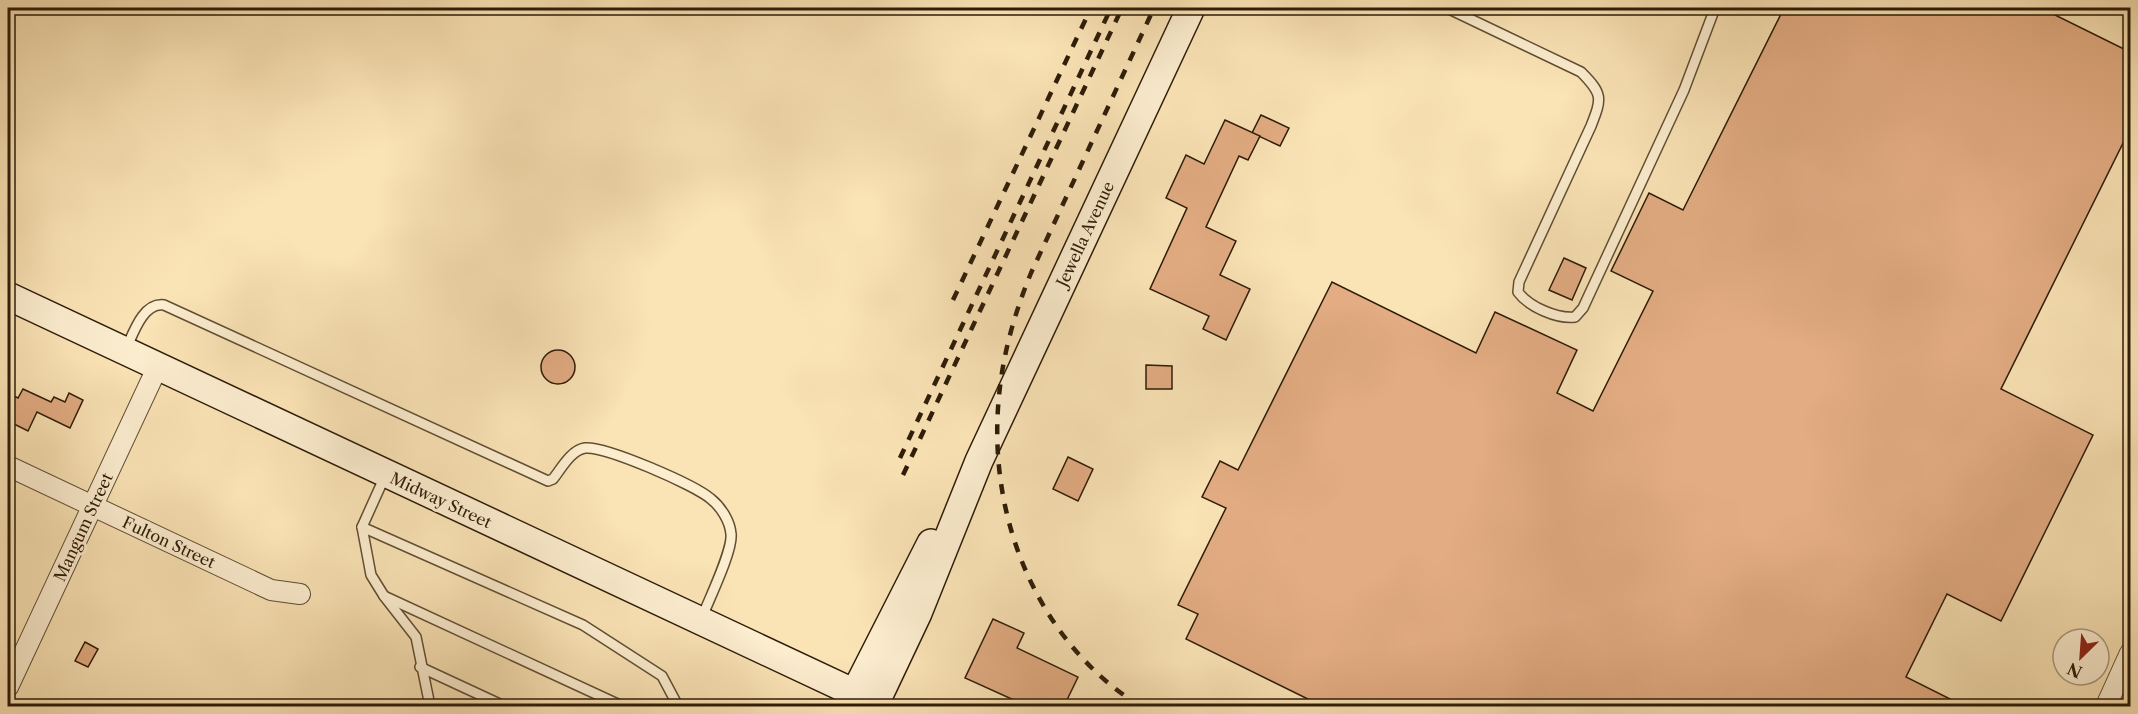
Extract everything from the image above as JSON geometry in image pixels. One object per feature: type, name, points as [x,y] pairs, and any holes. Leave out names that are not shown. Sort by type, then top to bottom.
[{"type":"street","name":"Jewella Avenue","points":[[863,702],[912,577],[979,461],[1191,8]]},
{"type":"street","name":"Midway Street","points":[[8,296],[700,622],[863,702]]},
{"type":"street","name":"Mangum Street","points":[[8,687],[158,366]]},
{"type":"street","name":"Fulton Street","points":[[8,466],[271,590],[300,594]]},
{"type":"street","points":[[2106,706],[2130,653]]},
{"type":"lane","points":[[1452,8],[1581,72],[1597,87],[1599,106],[1520,282],[1518,292],[1524,300],[1564,318],[1575,317],[1583,308],[1684,90],[1715,8]]},
{"type":"lane","points":[[125,351],[149,309],[159,304],[548,480],[553,479],[575,452],[585,448],[601,450],[665,473],[710,497],[726,519],[732,535],[729,549],[700,622]]},
{"type":"lane","points":[[386,474],[362,527],[371,575],[384,596],[416,637],[420,667],[430,706]]},
{"type":"lane","points":[[362,527],[583,625],[662,676],[678,706]]},
{"type":"lane","points":[[384,596],[622,706]]},
{"type":"lane","points":[[420,667],[504,706]]},
{"type":"building","points":[[1784,8],[2041,8],[2130,52],[2130,129],[2001,389],[2093,435],[2001,621],[1947,594],[1906,677],[1964,706],[1322,706],[1186,639],[1198,614],[1178,605],[1226,508],[1202,497],[1220,461],[1238,470],[1332,282],[1476,353],[1495,312],[1577,350],[1557,393],[1593,411],[1653,291],[1611,271],[1649,193],[1683,210]]},
{"type":"building","points":[[1261,115],[1289,128],[1280,146],[1252,133]]},
{"type":"building","points":[[1225,120],[1260,136],[1248,160],[1239,156],[1206,227],[1236,241],[1220,275],[1250,289],[1226,340],[1203,329],[1209,316],[1150,289],[1187,208],[1166,198],[1186,155],[1204,164]]},
{"type":"building","points":[[1564,258],[1586,268],[1572,300],[1549,290]]},
{"type":"building","points":[[558,350],[570,355],[575,367],[570,379],[558,384],[546,379],[541,367],[546,355]]},
{"type":"building","points":[[1146,365],[1172,366],[1172,389],[1146,389]]},
{"type":"building","points":[[23,389],[51,402],[54,397],[65,402],[69,393],[83,400],[70,428],[37,412],[28,431],[8,421],[8,393],[18,398]]},
{"type":"building","points":[[1068,457],[1093,469],[1078,501],[1053,489]]},
{"type":"building","points":[[993,619],[1024,633],[1017,648],[1078,677],[1064,706],[1027,706],[965,678]]},
{"type":"building","points":[[85,642],[98,649],[88,667],[75,661]]},
{"type":"railway","points":[[953,300],[1091,8]]},
{"type":"railway","points":[[900,458],[1111,8]]},
{"type":"railway","points":[[903,475],[1122,8]]},
{"type":"railway","points":[[1140,706],[1104,679],[1072,647],[1047,611],[1026,571],[1011,529],[1001,486],[997,441],[1003,364],[1010,333],[1025,288],[1154,8]]}]
